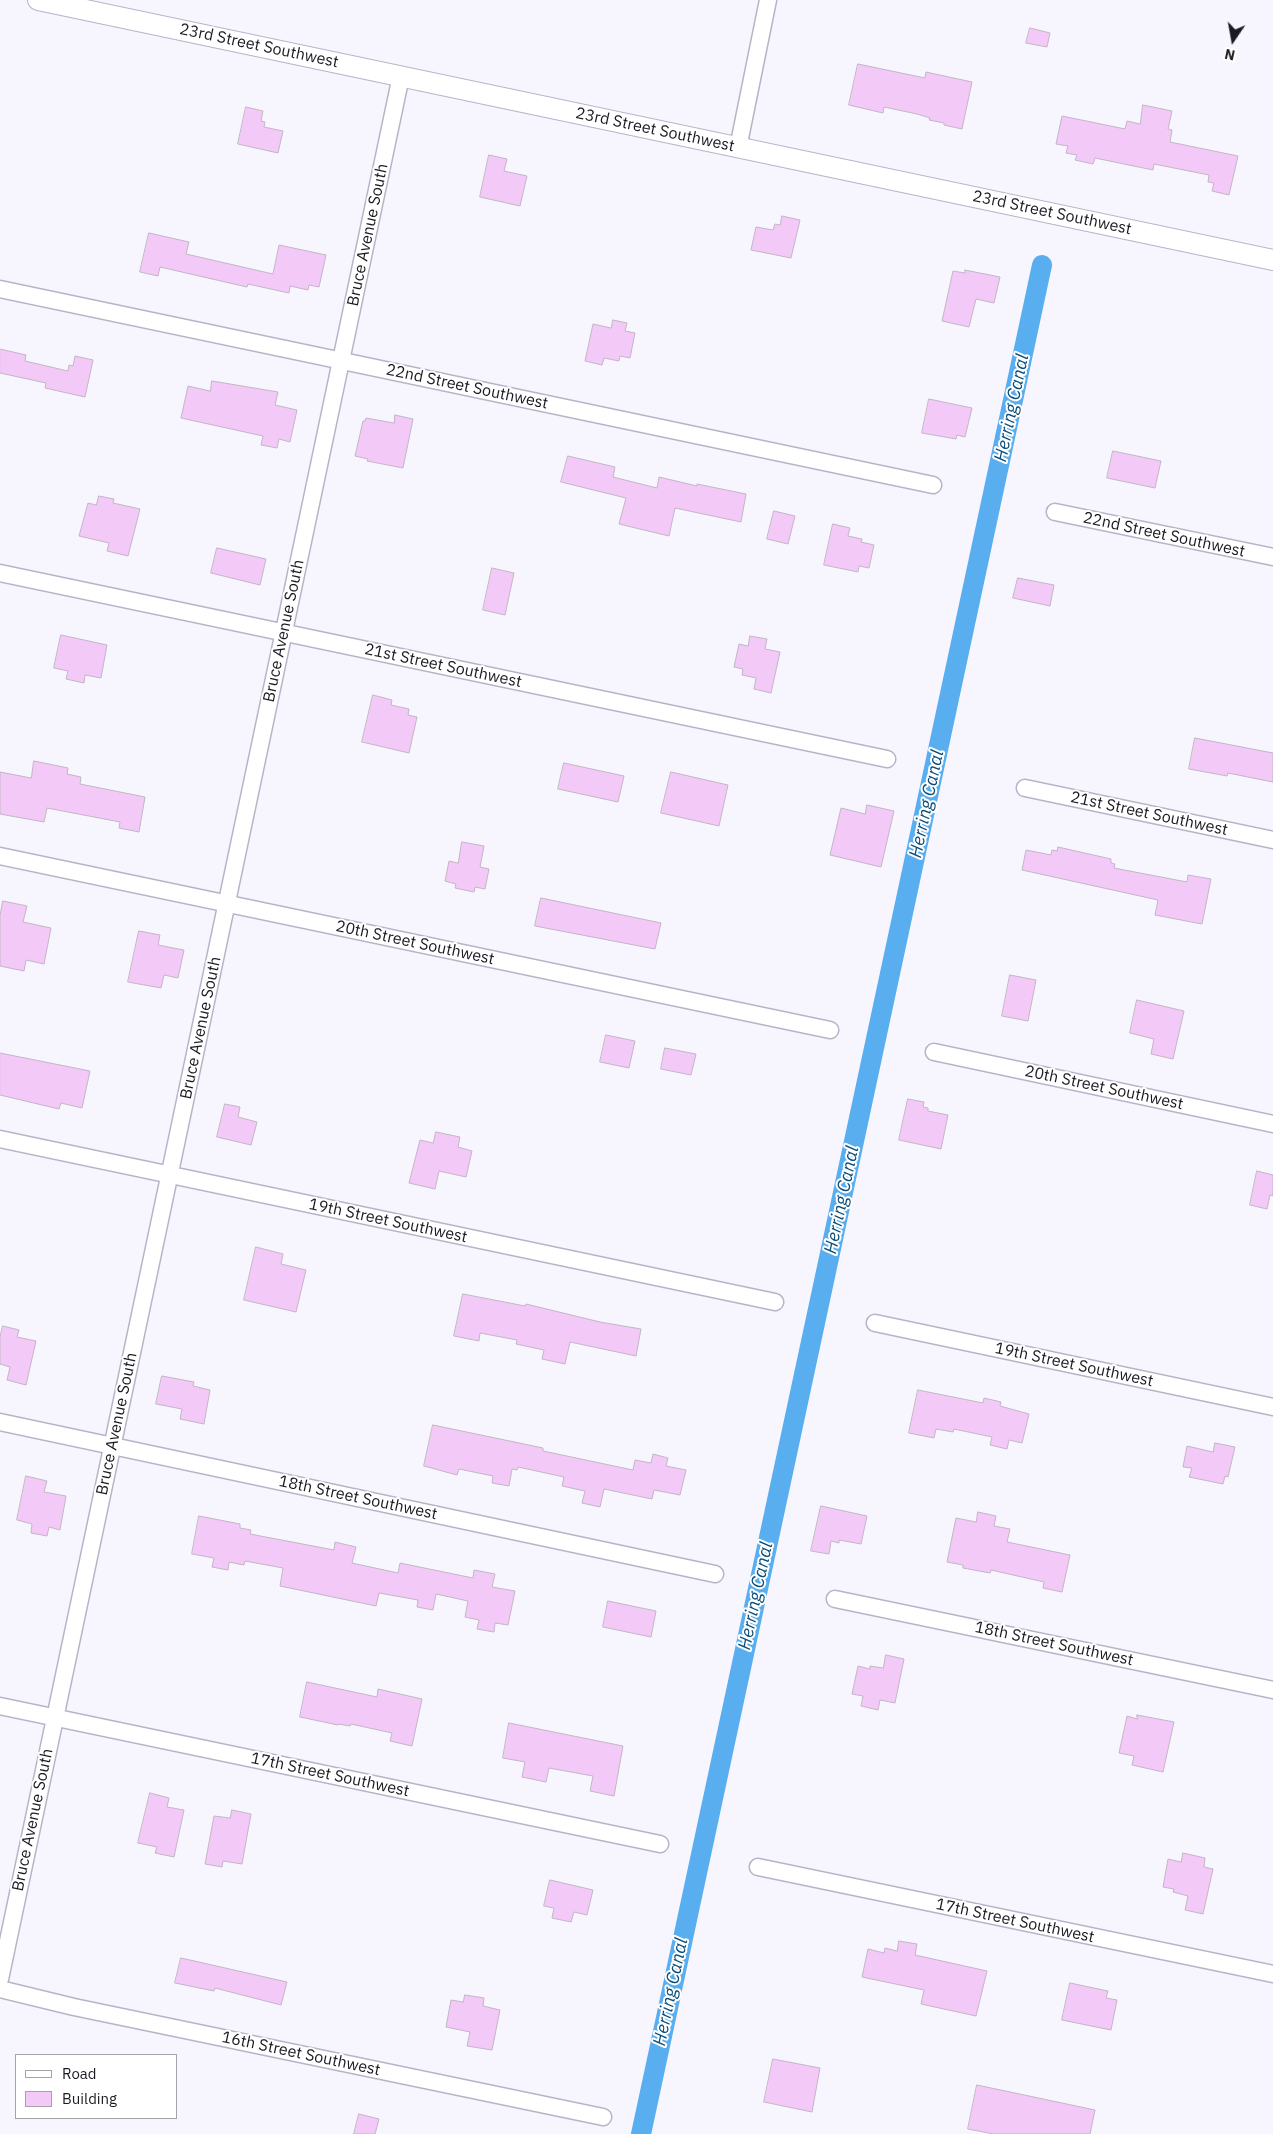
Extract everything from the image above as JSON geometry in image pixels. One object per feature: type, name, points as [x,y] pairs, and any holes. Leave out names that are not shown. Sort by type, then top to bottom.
[{"type":"street","name":"23rd Street Southwest","points":[[38,0],[1273,260]]},
{"type":"street","points":[[738,148],[768,0]]},
{"type":"street","name":"Bruce Avenue South","points":[[0,1979],[401,76]]},
{"type":"street","name":"22nd Street Southwest","points":[[0,289],[933,485]]},
{"type":"street","name":"22nd Street Southwest","points":[[1055,512],[1273,558]]},
{"type":"street","name":"21st Street Southwest","points":[[0,573],[886,759]]},
{"type":"street","name":"21st Street Southwest","points":[[1025,788],[1273,840]]},
{"type":"street","name":"20th Street Southwest","points":[[0,856],[830,1030]]},
{"type":"street","name":"20th Street Southwest","points":[[934,1052],[1273,1124]]},
{"type":"street","name":"19th Street Southwest","points":[[0,1139],[776,1302]]},
{"type":"street","name":"19th Street Southwest","points":[[875,1323],[1273,1407]]},
{"type":"street","name":"18th Street Southwest","points":[[0,1422],[715,1574]]},
{"type":"street","name":"18th Street Southwest","points":[[835,1599],[1273,1690]]},
{"type":"street","name":"17th Street Southwest","points":[[0,1706],[660,1844]]},
{"type":"street","name":"17th Street Southwest","points":[[758,1867],[1273,1974]]},
{"type":"street","name":"16th Street Southwest","points":[[0,1989],[74,2007],[603,2117]]},
{"type":"building","points":[[1030,28],[1050,33],[1047,47],[1026,43]]},
{"type":"building","points":[[858,64],[925,78],[926,72],[972,82],[962,129],[929,120],[930,118],[917,114],[884,107],[883,113],[849,105]]},
{"type":"building","points":[[1143,105],[1172,111],[1168,129],[1172,130],[1170,142],[1238,156],[1229,195],[1212,191],[1214,183],[1208,182],[1209,175],[1154,164],[1153,170],[1095,158],[1093,164],[1075,160],[1077,155],[1066,153],[1068,146],[1056,144],[1062,116],[1125,129],[1127,121],[1140,124]]},
{"type":"building","points":[[246,107],[263,111],[261,121],[265,122],[264,127],[283,131],[278,153],[238,144]]},
{"type":"building","points":[[489,155],[507,159],[504,171],[527,176],[520,206],[480,197]]},
{"type":"building","points":[[782,216],[800,220],[791,258],[751,250],[756,227],[773,230],[775,224],[780,225]]},
{"type":"building","points":[[149,233],[189,242],[186,254],[273,274],[279,245],[326,255],[319,287],[309,285],[308,290],[290,286],[289,293],[248,284],[247,287],[160,267],[158,276],[140,272]]},
{"type":"building","points":[[965,270],[1000,277],[994,303],[976,299],[969,327],[942,321],[953,271],[965,273]]},
{"type":"building","points":[[613,320],[627,323],[625,331],[635,333],[630,358],[620,356],[619,361],[604,358],[602,365],[585,361],[593,324],[611,328]]},
{"type":"building","points":[[0,349],[26,355],[25,361],[68,371],[69,365],[73,366],[75,356],[93,360],[85,397],[45,388],[46,383],[0,373]]},
{"type":"building","points":[[212,381],[278,392],[275,405],[297,410],[290,442],[279,439],[277,448],[261,445],[263,436],[181,418],[188,386],[210,391]]},
{"type":"building","points":[[929,399],[972,408],[965,437],[957,435],[956,439],[922,433]]},
{"type":"building","points":[[395,415],[413,419],[403,468],[367,461],[368,459],[355,456],[363,421],[366,418],[394,423]]},
{"type":"building","points":[[1113,451],[1161,461],[1155,488],[1107,478]]},
{"type":"building","points":[[568,456],[615,467],[613,477],[657,488],[659,477],[697,486],[697,484],[746,494],[741,522],[675,508],[669,536],[619,524],[626,498],[561,482]]},
{"type":"building","points":[[99,496],[114,499],[113,503],[140,509],[128,556],[107,551],[109,543],[79,536],[88,503],[96,505]]},
{"type":"building","points":[[774,511],[795,516],[788,544],[767,539]]},
{"type":"building","points":[[833,524],[850,528],[848,536],[862,539],[861,542],[874,545],[869,568],[859,566],[858,572],[824,565]]},
{"type":"building","points":[[217,548],[266,559],[260,585],[211,573]]},
{"type":"building","points":[[492,568],[514,573],[505,615],[483,610]]},
{"type":"building","points":[[1018,578],[1054,585],[1050,606],[1013,598]]},
{"type":"building","points":[[61,635],[107,645],[101,678],[85,675],[84,683],[66,679],[68,671],[54,668]]},
{"type":"building","points":[[750,636],[767,639],[765,649],[780,652],[771,693],[754,689],[756,678],[742,675],[743,669],[734,667],[739,644],[748,646]]},
{"type":"building","points":[[373,695],[392,700],[391,705],[409,709],[408,715],[417,717],[409,753],[362,742]]},
{"type":"building","points":[[1195,738],[1273,753],[1273,782],[1228,773],[1227,776],[1189,769]]},
{"type":"building","points":[[34,761],[68,768],[67,774],[81,777],[80,784],[145,797],[139,832],[119,828],[120,822],[47,808],[44,822],[0,814],[0,772],[31,778]]},
{"type":"building","points":[[564,763],[624,776],[618,802],[558,789]]},
{"type":"building","points":[[671,772],[728,785],[719,826],[661,813]]},
{"type":"building","points":[[867,805],[894,811],[881,867],[830,855],[841,808],[865,814]]},
{"type":"building","points":[[462,842],[484,846],[480,867],[489,869],[485,889],[475,887],[474,892],[455,888],[456,884],[445,881],[449,861],[458,863]]},
{"type":"building","points":[[1058,847],[1111,859],[1111,863],[1115,864],[1114,868],[1187,882],[1188,875],[1211,879],[1202,924],[1155,915],[1158,900],[1022,870],[1026,850],[1051,855],[1052,850],[1057,851]]},
{"type":"building","points":[[541,898],[661,923],[655,949],[535,926]]},
{"type":"building","points":[[3,901],[27,906],[23,922],[51,928],[44,964],[26,960],[24,971],[0,966],[0,916]]},
{"type":"building","points":[[139,931],[160,935],[158,945],[184,950],[178,978],[164,975],[161,988],[128,982]]},
{"type":"building","points":[[1010,975],[1036,980],[1028,1021],[1002,1016]]},
{"type":"building","points":[[1137,1000],[1184,1011],[1173,1059],[1151,1054],[1154,1039],[1130,1033]]},
{"type":"building","points":[[606,1035],[635,1041],[629,1068],[600,1062]]},
{"type":"building","points":[[665,1048],[696,1054],[691,1075],[661,1069]]},
{"type":"building","points":[[0,1053],[90,1071],[82,1108],[61,1103],[59,1109],[0,1095]]},
{"type":"building","points":[[908,1099],[924,1102],[923,1107],[928,1108],[928,1111],[948,1115],[941,1149],[899,1140]]},
{"type":"building","points":[[225,1104],[240,1107],[238,1117],[257,1122],[251,1145],[217,1137]]},
{"type":"building","points":[[436,1132],[460,1137],[458,1147],[472,1151],[466,1177],[439,1171],[435,1189],[409,1183],[420,1140],[433,1143]]},
{"type":"building","points":[[1257,1171],[1273,1175],[1273,1196],[1270,1195],[1267,1209],[1250,1205]]},
{"type":"building","points":[[256,1247],[283,1254],[281,1264],[306,1270],[296,1312],[244,1300]]},
{"type":"building","points":[[463,1294],[525,1306],[526,1304],[600,1322],[641,1329],[636,1356],[570,1342],[565,1364],[542,1359],[544,1350],[516,1344],[517,1340],[480,1333],[479,1341],[454,1336]]},
{"type":"building","points":[[3,1326],[19,1330],[17,1337],[36,1341],[26,1385],[7,1380],[10,1367],[0,1364],[0,1337]]},
{"type":"building","points":[[162,1376],[194,1382],[193,1386],[210,1390],[204,1424],[180,1419],[182,1409],[156,1404]]},
{"type":"building","points":[[918,1390],[983,1403],[984,1398],[1001,1402],[1000,1406],[1029,1414],[1022,1443],[1009,1440],[1007,1449],[990,1445],[992,1437],[954,1429],[953,1432],[936,1429],[934,1438],[909,1433]]},
{"type":"building","points":[[433,1425],[543,1448],[543,1451],[633,1470],[635,1460],[651,1463],[653,1454],[668,1458],[666,1466],[686,1470],[680,1495],[654,1490],[652,1499],[604,1489],[600,1507],[582,1503],[585,1491],[562,1486],[564,1477],[518,1467],[517,1470],[512,1469],[509,1486],[492,1483],[493,1476],[459,1469],[457,1475],[424,1466]]},
{"type":"building","points":[[1215,1443],[1235,1447],[1228,1477],[1225,1476],[1223,1484],[1189,1477],[1192,1468],[1183,1467],[1187,1446],[1213,1452]]},
{"type":"building","points":[[26,1476],[47,1481],[44,1492],[66,1496],[60,1530],[49,1527],[47,1536],[31,1533],[32,1524],[17,1520]]},
{"type":"building","points":[[821,1506],[867,1516],[861,1544],[839,1540],[839,1543],[831,1541],[829,1554],[811,1551]]},
{"type":"building","points":[[978,1512],[996,1516],[994,1526],[1010,1529],[1007,1542],[1070,1555],[1062,1592],[1043,1588],[1044,1582],[991,1570],[990,1573],[963,1568],[963,1565],[947,1562],[956,1518],[976,1522]]},
{"type":"building","points":[[199,1516],[240,1524],[240,1528],[251,1530],[250,1534],[334,1550],[335,1542],[356,1547],[352,1563],[398,1573],[400,1563],[473,1578],[474,1570],[495,1574],[492,1587],[515,1591],[508,1625],[495,1623],[494,1632],[477,1629],[479,1620],[465,1617],[468,1601],[436,1594],[433,1610],[417,1607],[418,1600],[379,1593],[376,1606],[280,1586],[283,1568],[245,1561],[244,1565],[229,1562],[228,1570],[212,1567],[214,1558],[192,1554]]},
{"type":"building","points":[[608,1601],[656,1611],[651,1637],[603,1627]]},
{"type":"building","points":[[886,1655],[904,1659],[895,1703],[880,1700],[878,1710],[861,1706],[863,1696],[852,1694],[858,1666],[870,1669],[870,1666],[883,1668]]},
{"type":"building","points":[[307,1682],[377,1697],[378,1689],[422,1699],[412,1746],[390,1741],[392,1733],[351,1724],[350,1726],[338,1725],[300,1717]]},
{"type":"building","points":[[1137,1715],[1174,1722],[1163,1772],[1132,1765],[1134,1756],[1119,1753],[1127,1716],[1137,1719]]},
{"type":"building","points":[[509,1723],[623,1746],[614,1796],[590,1791],[593,1776],[549,1768],[546,1782],[522,1777],[525,1762],[503,1758]]},
{"type":"building","points":[[150,1793],[169,1798],[167,1807],[184,1810],[174,1857],[155,1853],[157,1847],[138,1843]]},
{"type":"building","points":[[232,1810],[251,1814],[242,1864],[223,1861],[222,1867],[205,1864],[214,1816],[230,1818]]},
{"type":"building","points":[[1183,1853],[1205,1858],[1204,1867],[1213,1869],[1203,1914],[1185,1910],[1188,1896],[1173,1892],[1174,1889],[1163,1887],[1168,1859],[1181,1862]]},
{"type":"building","points":[[550,1880],[593,1890],[587,1915],[574,1912],[571,1922],[552,1918],[554,1908],[544,1906]]},
{"type":"building","points":[[899,1941],[917,1944],[915,1955],[987,1971],[976,2016],[921,2004],[924,1990],[862,1977],[868,1949],[884,1953],[885,1948],[897,1951]]},
{"type":"building","points":[[181,1958],[287,1982],[281,2005],[215,1988],[214,1991],[175,1983]]},
{"type":"building","points":[[1070,1983],[1108,1991],[1106,1998],[1117,2000],[1111,2030],[1062,2020]]},
{"type":"building","points":[[465,1995],[484,1998],[483,2006],[500,2010],[492,2050],[467,2046],[470,2032],[446,2027],[451,2000],[463,2002]]},
{"type":"building","points":[[773,2059],[820,2068],[812,2112],[764,2102]]},
{"type":"building","points":[[977,2085],[1095,2110],[1090,2134],[994,2134],[968,2129]]},
{"type":"building","points":[[359,2114],[379,2119],[375,2134],[354,2134]]},
{"type":"waterway","name":"Herring Canal","points":[[641,2134],[1042,265]]}]
